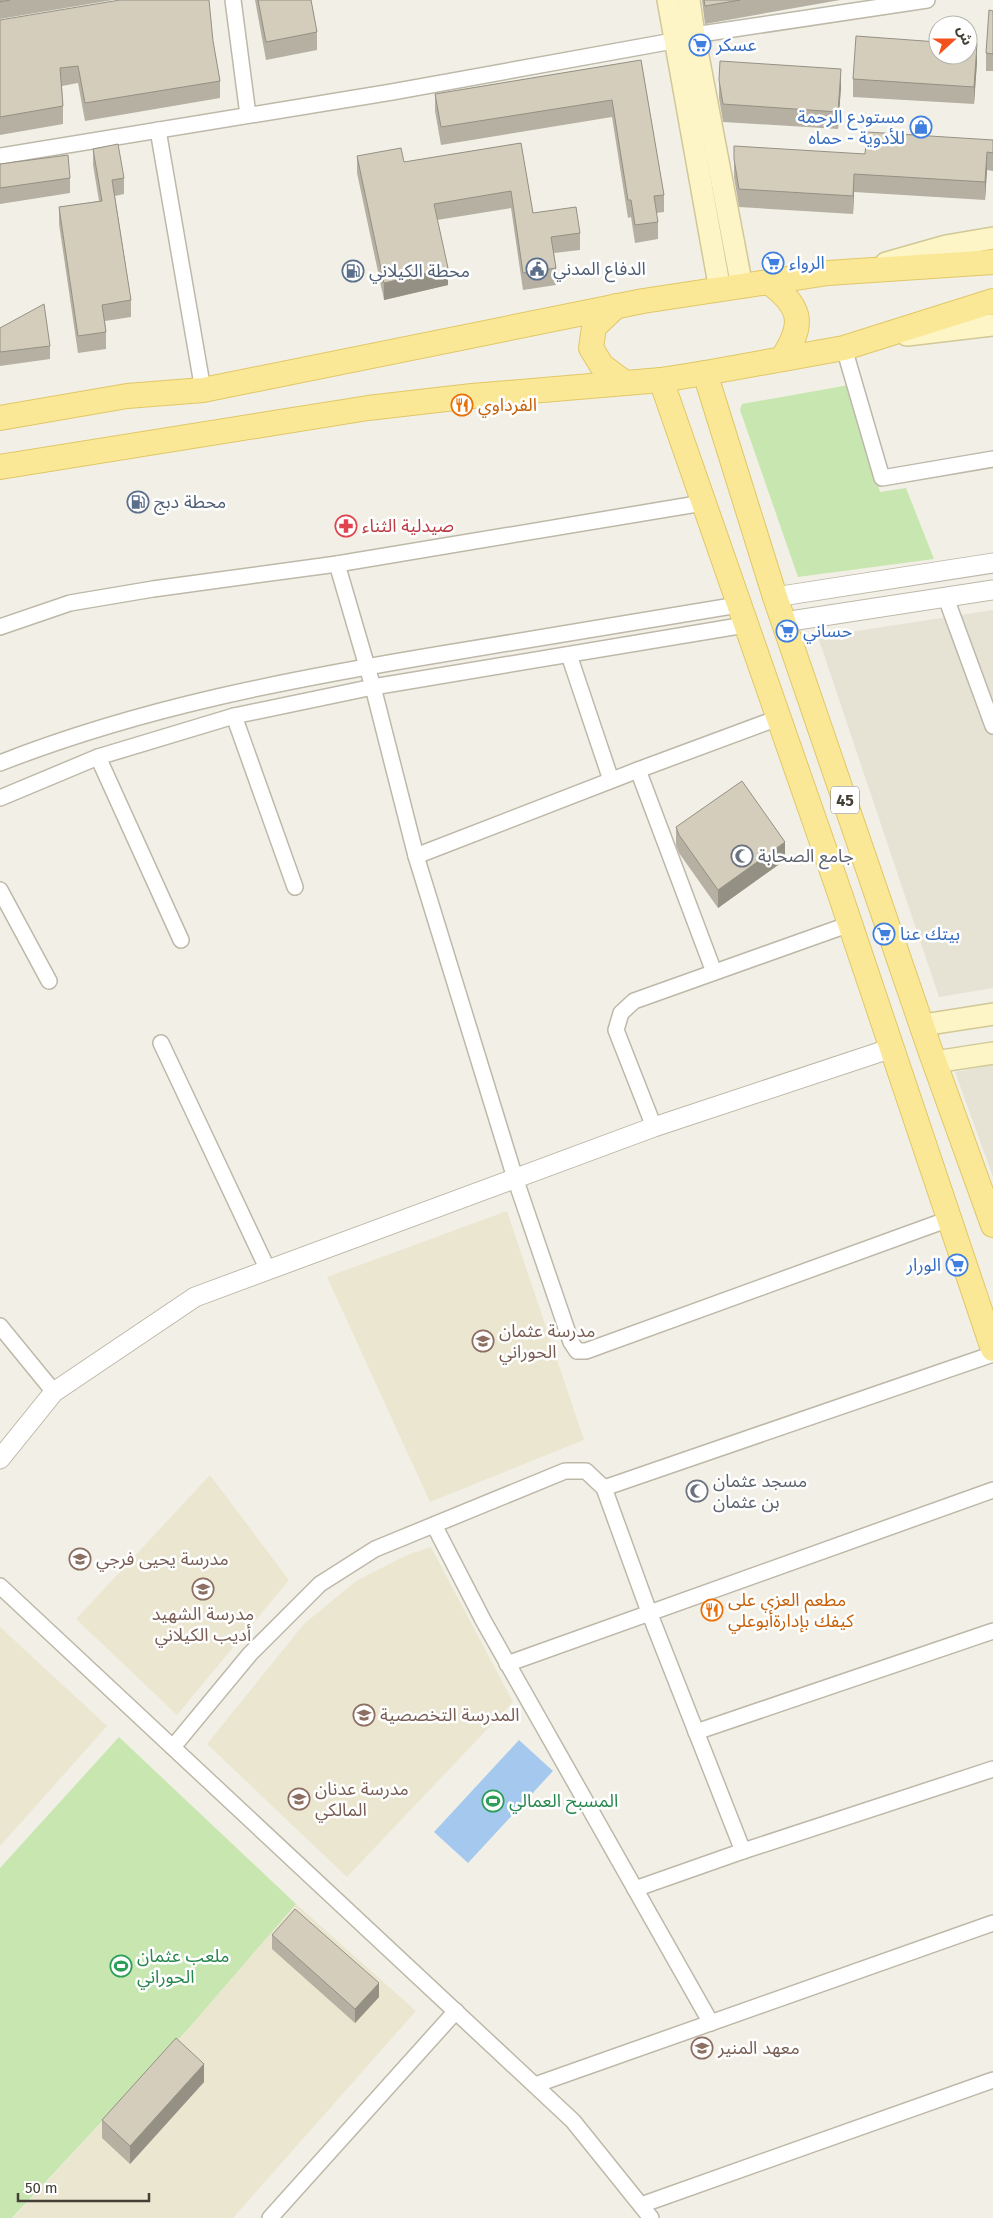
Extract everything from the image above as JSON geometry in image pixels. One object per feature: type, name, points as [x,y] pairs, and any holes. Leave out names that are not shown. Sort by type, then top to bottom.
[{"type":"main road","points":[[668,0],[673,41],[731,289]]},
{"type":"main road","points":[[689,0],[731,289]]},
{"type":"main road","points":[[860,271],[946,246],[993,238]]},
{"type":"main road","points":[[0,418],[127,396],[203,390],[616,306],[770,283],[828,272],[993,262]]},
{"type":"main road","points":[[770,283],[788,296],[798,317],[795,340],[782,359]]},
{"type":"main road","points":[[0,467],[368,408],[661,380],[705,373],[844,348],[993,301]]},
{"type":"main road","points":[[616,306],[594,327],[591,348],[602,366],[625,383]]},
{"type":"main road","points":[[872,339],[993,325]]},
{"type":"main road","name":"45","points":[[705,373],[775,598],[993,1225]]},
{"type":"main road","name":"45","points":[[661,380],[702,503],[850,924],[993,1349]]},
{"type":"main road","points":[[828,861],[861,846]]},
{"type":"main road","points":[[923,1025],[993,1014]]},
{"type":"main road","points":[[935,1062],[993,1053]]},
{"type":"main road","points":[[918,1126],[952,1111]]},
{"type":"street","points":[[233,0],[248,115]]},
{"type":"street","points":[[0,156],[673,41],[694,35],[927,0]]},
{"type":"street","points":[[158,130],[203,390]]},
{"type":"street","points":[[844,348],[882,478],[993,459]]},
{"type":"street","points":[[0,627],[70,603],[153,589],[337,564],[702,503]]},
{"type":"street","points":[[775,598],[993,563]]},
{"type":"street","points":[[337,564],[373,687],[416,856],[515,1178],[571,1342],[577,1351],[586,1351],[949,1218]]},
{"type":"street","points":[[784,622],[993,590]]},
{"type":"street","points":[[946,598],[993,726]]},
{"type":"street","points":[[0,798],[98,758],[234,716],[373,687],[569,655],[742,615]]},
{"type":"street","points":[[0,763],[97,730],[227,693],[367,667],[742,615]]},
{"type":"street","points":[[569,655],[611,780]]},
{"type":"street","points":[[234,716],[295,887]]},
{"type":"street","points":[[416,856],[611,780],[778,718]]},
{"type":"street","points":[[98,758],[181,940]]},
{"type":"street","points":[[638,770],[714,972]]},
{"type":"street","points":[[0,890],[49,981]]},
{"type":"street","points":[[654,1127],[616,1030],[621,1013],[634,1001],[850,924]]},
{"type":"street","points":[[162,1043],[268,1270]]},
{"type":"street","points":[[0,1459],[54,1392],[195,1297],[654,1127],[892,1048]]},
{"type":"street","points":[[0,1326],[54,1392]]},
{"type":"street","points":[[604,1488],[993,1354]]},
{"type":"street","points":[[173,1746],[250,1654],[320,1584],[376,1549],[565,1471],[586,1471],[604,1488],[649,1612],[742,1851]]},
{"type":"street","points":[[507,1664],[993,1490]]},
{"type":"street","points":[[434,1525],[507,1664],[711,2023]]},
{"type":"street","points":[[0,1586],[535,2085],[572,2121],[651,2218]]},
{"type":"street","points":[[696,1732],[993,1631]]},
{"type":"street","points":[[635,1889],[742,1851],[993,1769]]},
{"type":"street","points":[[535,2085],[993,1923]]},
{"type":"street","points":[[270,2218],[456,2011]]},
{"type":"street","points":[[641,2205],[993,2080]]},
{"type":"shaded area","points":[[993,610],[993,988],[939,997],[818,637]]},
{"type":"shaded area","points":[[993,1065],[993,1177],[955,1072]]},
{"type":"shaded area","points":[[507,1211],[584,1440],[430,1502],[327,1277]]},
{"type":"shaded area","points":[[210,1475],[289,1580],[177,1715],[76,1619]]},
{"type":"shaded area","points":[[431,1547],[513,1702],[347,1877],[207,1744],[304,1624],[356,1581],[407,1555]]},
{"type":"shaded area","points":[[0,1627],[107,1726],[0,1846]]},
{"type":"shaded area","points":[[296,1904],[416,2011],[233,2218],[13,2218],[188,2029]]},
{"type":"green space","points":[[849,385],[880,492],[906,488],[934,559],[798,577],[740,410],[742,404]]},
{"type":"green space","name":"ملعب عثمان الحوراني","points":[[119,1737],[296,1904],[188,2029],[12,2218],[0,2218],[0,1868]]},
{"type":"water","name":"المسبح العمالي","points":[[519,1740],[553,1771],[468,1863],[434,1832]]},
{"type":"building","points":[[120,0],[209,0],[213,41],[220,81],[85,103],[78,66],[60,68],[63,106],[0,117],[0,20]]},
{"type":"building","points":[[258,0],[311,0],[317,32],[266,42]]},
{"type":"building","points":[[704,0],[740,0],[705,6]]},
{"type":"building","points":[[989,10],[993,11],[993,54],[986,53]]},
{"type":"building","points":[[856,36],[928,41],[928,65],[976,65],[974,87],[853,79]]},
{"type":"building","points":[[641,60],[664,195],[654,196],[658,222],[635,225],[631,200],[628,200],[612,100],[441,127],[435,94]]},
{"type":"building","points":[[720,61],[841,69],[838,112],[723,104],[719,80]]},
{"type":"building","points":[[867,132],[993,140],[993,153],[987,152],[985,182],[854,174],[853,196],[739,189],[734,159],[734,146],[865,154]]},
{"type":"building","points":[[521,143],[533,213],[576,207],[580,233],[551,237],[556,268],[523,273],[511,191],[434,204],[448,268],[384,283],[357,156],[401,148],[404,162]]},
{"type":"building","points":[[118,144],[124,178],[112,180],[131,300],[102,305],[106,332],[78,336],[59,207],[102,201],[93,149]]},
{"type":"building","points":[[68,155],[70,178],[0,188],[0,164]]},
{"type":"building","points":[[44,304],[50,346],[0,352],[0,328]]},
{"type":"building","points":[[742,781],[785,842],[718,890],[679,835],[676,827]]},
{"type":"building","points":[[295,1909],[379,1983],[355,2009],[272,1935]]},
{"type":"building","points":[[176,2038],[204,2064],[130,2146],[102,2120]]},
{"type":"place","name":"عسكر","points":[[700,45]]},
{"type":"place","name":"مستودع الرحمة للأدوية - حماه","points":[[921,127]]},
{"type":"place","name":"الرواء","points":[[773,263]]},
{"type":"place","name":"الدفاع المدني","points":[[537,269]]},
{"type":"place","name":"محطة الكيلاني","points":[[353,271]]},
{"type":"place","name":"الفرداوي","points":[[462,405]]},
{"type":"place","name":"محطة دبج","points":[[138,502]]},
{"type":"place","name":"صيدلية الثناء","points":[[346,526]]},
{"type":"place","name":"حساني","points":[[787,631]]},
{"type":"place","name":"جامع الصحابة","points":[[742,856]]},
{"type":"place","name":"بيتك عنا","points":[[884,934]]},
{"type":"place","name":"الورار","points":[[957,1265]]},
{"type":"place","name":"مدرسة عثمان الحوراني","points":[[483,1341]]},
{"type":"place","name":"مسجد عثمان بن عثمان","points":[[697,1491]]},
{"type":"place","name":"مدرسة يحيى فرجي","points":[[80,1559]]},
{"type":"place","name":"مدرسة الشهيد أديب الكيلاني","points":[[203,1589]]},
{"type":"place","name":"مطعم العزي على كيفك بإدارةأبوعلي","points":[[712,1610]]},
{"type":"place","name":"المدرسة التخصصية","points":[[364,1715]]},
{"type":"place","name":"مدرسة عدنان المالكي","points":[[299,1799]]},
{"type":"place","name":"المسبح العمالي","points":[[493,1801]]},
{"type":"place","name":"ملعب عثمان الحوراني","points":[[121,1966]]},
{"type":"place","name":"معهد المنير","points":[[702,2048]]}]
